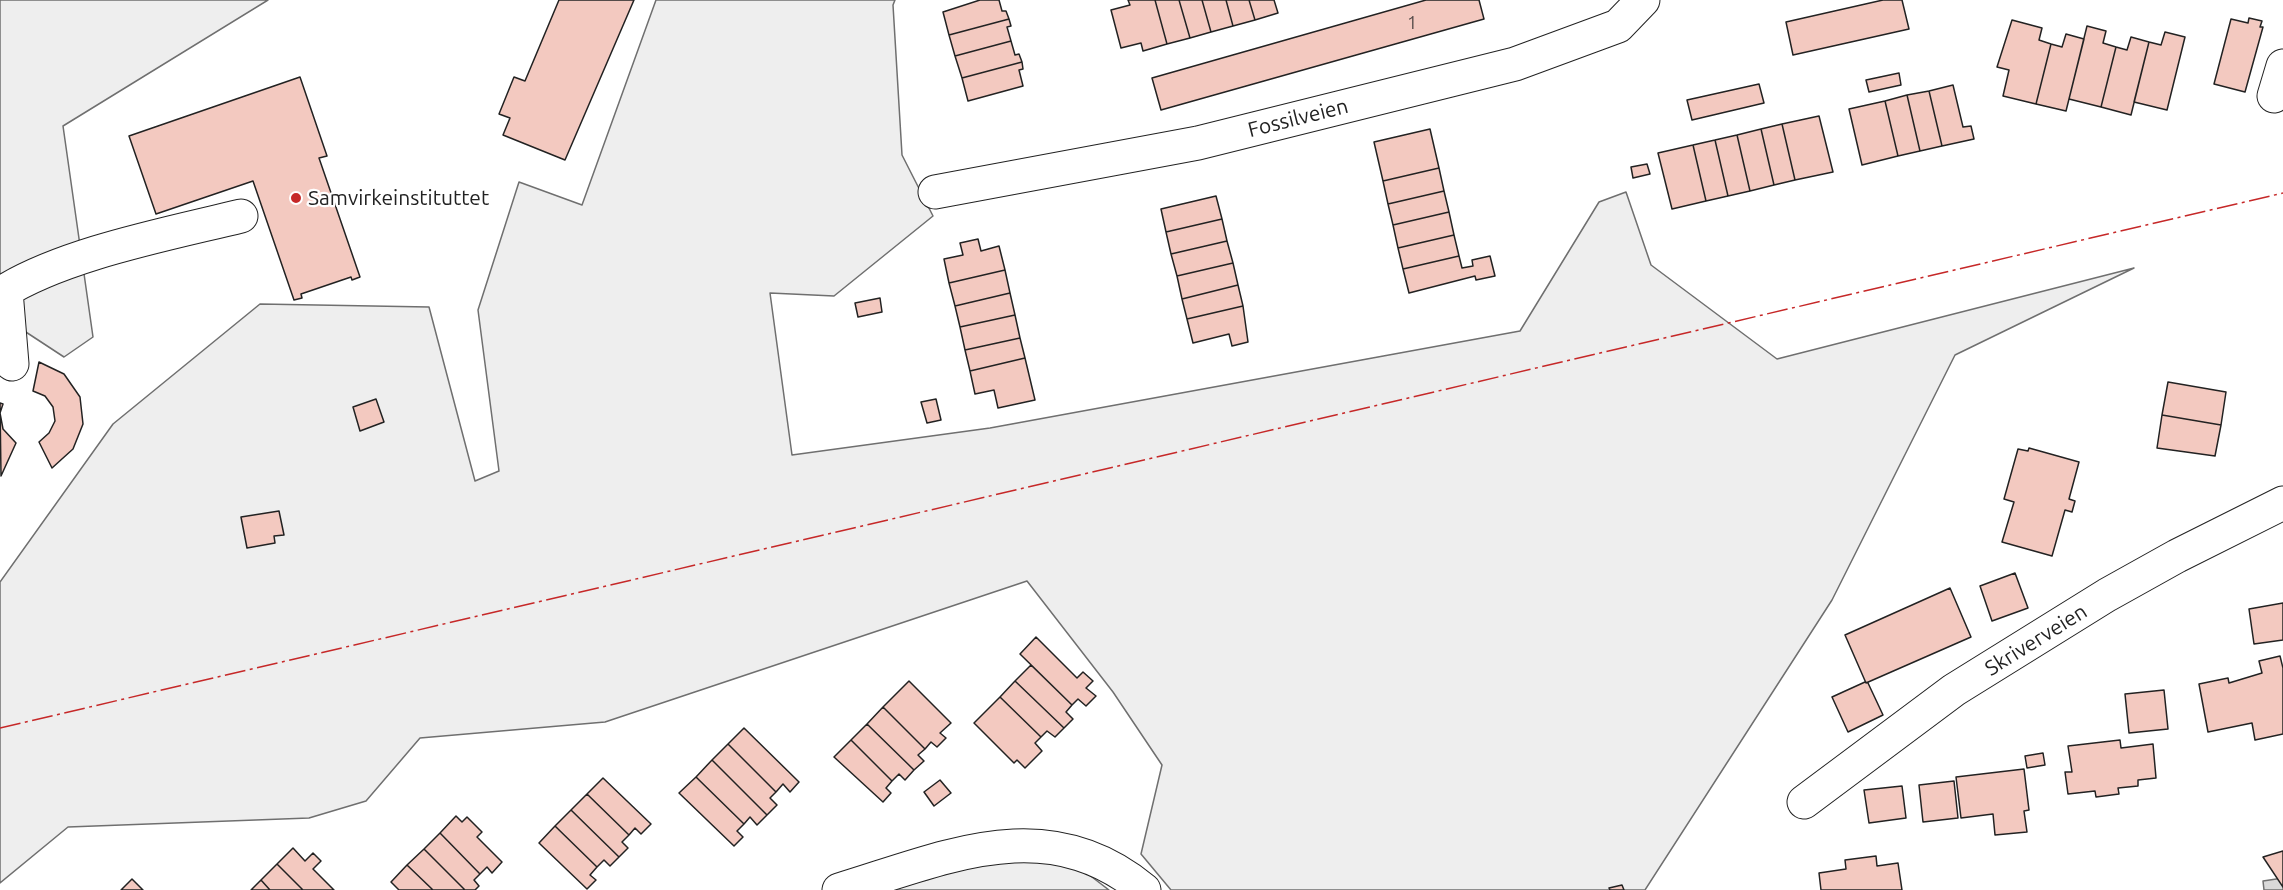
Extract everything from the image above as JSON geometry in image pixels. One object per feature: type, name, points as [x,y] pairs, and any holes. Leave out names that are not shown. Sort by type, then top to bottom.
[{"type":"street","name":"Fossilveien","points":[[935,192],[1198,143],[1515,64],[1618,26],[1643,0]]},
{"type":"street","points":[[12,364],[8,289],[69,263],[152,238],[241,216]]},
{"type":"street","name":"Skriverveien","points":[[1804,802],[1974,678],[2107,595],[2177,556],[2283,503]]},
{"type":"street","points":[[839,890],[933,861],[999,845],[1051,846],[1094,858],[1124,873],[1144,890]]},
{"type":"shaded area","points":[[0,0],[268,0],[63,126],[93,337],[64,357],[6,319],[0,311]]},
{"type":"shaded area","points":[[656,0],[895,0],[893,5],[902,155],[933,216],[834,296],[770,293],[792,455],[990,428],[1520,331],[1599,202],[1626,192],[1651,265],[1777,359],[2134,268],[1955,355],[1832,600],[1645,890],[1171,890],[1141,854],[1162,765],[1113,692],[1027,581],[605,722],[420,738],[366,801],[309,818],[68,827],[0,883],[0,582],[113,424],[260,304],[429,307],[475,481],[499,471],[478,310],[519,182],[582,205]]},
{"type":"shaded area","points":[[1062,854],[1109,890],[872,890],[935,871]]},
{"type":"shaded area","points":[[2283,878],[2283,890],[2264,890],[2263,881]]},
{"type":"building","points":[[559,0],[634,0],[565,160],[503,135],[510,118],[499,114],[514,77],[525,81]]},
{"type":"building","points":[[980,0],[999,0],[1002,11],[1006,11],[1009,19],[949,35],[943,12]]},
{"type":"building","points":[[1128,0],[1155,0],[1167,44],[1143,51],[1141,43],[1121,48],[1111,10],[1130,5]]},
{"type":"building","points":[[1155,0],[1179,0],[1190,38],[1167,44]]},
{"type":"building","points":[[1179,0],[1202,0],[1211,32],[1190,38]]},
{"type":"building","points":[[1202,0],[1226,0],[1233,26],[1211,32]]},
{"type":"building","points":[[1226,0],[1249,0],[1255,20],[1233,26]]},
{"type":"building","points":[[1249,0],[1274,0],[1278,13],[1255,20]]},
{"type":"building","points":[[1426,0],[1479,0],[1484,19],[1161,110],[1152,78]]},
{"type":"building","points":[[1883,0],[1902,0],[1909,29],[1793,55],[1786,22]]},
{"type":"building","points":[[2249,18],[2262,21],[2260,27],[2263,27],[2245,92],[2214,84],[2231,19],[2248,23]]},
{"type":"building","points":[[1009,19],[1011,26],[1007,27],[1011,41],[955,56],[949,35]]},
{"type":"building","points":[[2012,20],[2042,28],[2039,40],[2051,44],[2036,104],[2003,96],[2009,70],[1997,67]]},
{"type":"building","points":[[2087,26],[2106,31],[2103,43],[2116,47],[2101,107],[2069,99]]},
{"type":"building","points":[[2165,32],[2185,37],[2167,110],[2134,102],[2149,42],[2161,45]]},
{"type":"building","points":[[2066,34],[2084,39],[2066,111],[2036,104],[2051,44],[2062,47]]},
{"type":"building","points":[[2131,37],[2149,42],[2131,115],[2101,107],[2116,47],[2127,50]]},
{"type":"building","points":[[1011,41],[1015,55],[1019,54],[1022,62],[962,78],[955,56]]},
{"type":"building","points":[[1022,62],[1023,69],[1019,70],[1023,86],[968,101],[962,78]]},
{"type":"building","points":[[1899,73],[1901,85],[1869,92],[1866,80]]},
{"type":"building","name":"Samvirkeinstituttet","points":[[300,77],[327,156],[319,158],[360,277],[352,280],[351,277],[301,294],[302,298],[294,300],[253,181],[156,214],[129,136]]},
{"type":"building","points":[[1759,84],[1764,103],[1692,120],[1687,100]]},
{"type":"building","points":[[1953,85],[1963,127],[1971,126],[1974,139],[1942,146],[1929,91]]},
{"type":"building","points":[[1929,91],[1942,146],[1920,151],[1907,95]]},
{"type":"building","points":[[1907,95],[1920,151],[1898,156],[1885,101]]},
{"type":"building","points":[[1885,101],[1898,156],[1862,165],[1849,109]]},
{"type":"building","points":[[1819,116],[1833,172],[1795,180],[1782,124]]},
{"type":"building","points":[[1782,124],[1795,180],[1774,185],[1761,129]]},
{"type":"building","points":[[1430,129],[1439,168],[1383,181],[1374,142]]},
{"type":"building","points":[[1761,129],[1774,185],[1750,191],[1737,135]]},
{"type":"building","points":[[1737,135],[1750,191],[1728,196],[1715,140]]},
{"type":"building","points":[[1715,140],[1728,196],[1706,201],[1693,145]]},
{"type":"building","points":[[1693,145],[1706,201],[1672,209],[1658,153]]},
{"type":"building","points":[[1647,164],[1650,174],[1633,178],[1631,167]]},
{"type":"building","points":[[1439,168],[1444,191],[1388,204],[1383,181]]},
{"type":"building","points":[[1444,191],[1449,212],[1393,225],[1388,204]]},
{"type":"building","points":[[1216,196],[1222,219],[1166,232],[1161,209]]},
{"type":"building","points":[[1449,212],[1454,235],[1398,248],[1393,225]]},
{"type":"building","points":[[1222,219],[1227,241],[1171,254],[1166,232]]},
{"type":"building","points":[[1454,235],[1459,256],[1403,269],[1398,248]]},
{"type":"building","points":[[978,239],[981,251],[999,246],[1005,270],[949,283],[944,259],[963,255],[960,243]]},
{"type":"building","points":[[1227,241],[1233,263],[1177,276],[1171,254]]},
{"type":"building","points":[[1459,256],[1462,268],[1473,266],[1472,260],[1490,256],[1495,276],[1476,280],[1475,276],[1409,293],[1403,269]]},
{"type":"building","points":[[1233,263],[1238,285],[1182,299],[1177,276]]},
{"type":"building","points":[[1005,270],[1010,293],[955,306],[949,283]]},
{"type":"building","points":[[1238,285],[1243,306],[1187,319],[1182,299]]},
{"type":"building","points":[[1010,293],[1015,315],[960,327],[955,306]]},
{"type":"building","points":[[880,298],[882,312],[858,317],[855,303]]},
{"type":"building","points":[[1243,306],[1248,342],[1232,346],[1229,334],[1193,343],[1187,319]]},
{"type":"building","points":[[1015,315],[1020,338],[965,350],[960,327]]},
{"type":"building","points":[[1020,338],[1025,358],[970,371],[965,350]]},
{"type":"building","points":[[1025,358],[1035,400],[998,408],[994,390],[975,394],[970,371]]},
{"type":"building","points":[[39,362],[64,374],[80,397],[83,424],[73,449],[52,468],[39,442],[49,433],[55,421],[53,407],[45,396],[33,391]]},
{"type":"building","points":[[2168,382],[2226,392],[2221,425],[2162,415]]},
{"type":"building","points":[[376,399],[384,422],[360,431],[353,407]]},
{"type":"building","points":[[936,399],[941,420],[927,423],[921,402]]},
{"type":"building","points":[[0,414],[3,429],[16,443],[1,476]]},
{"type":"building","points":[[2162,415],[2221,425],[2215,456],[2157,448]]},
{"type":"building","points":[[2029,448],[2079,462],[2069,499],[2075,501],[2072,512],[2065,510],[2052,556],[2002,542],[2014,502],[2004,499],[2018,449],[2028,451]]},
{"type":"building","points":[[279,511],[284,535],[274,536],[275,543],[247,548],[241,517]]},
{"type":"building","points":[[2015,573],[2028,608],[1992,621],[1980,586]]},
{"type":"building","points":[[1950,588],[1971,637],[1866,683],[1845,635]]},
{"type":"building","points":[[2283,603],[2283,640],[2254,644],[2249,609]]},
{"type":"building","points":[[1036,637],[1077,678],[1083,672],[1093,681],[1086,688],[1096,696],[1086,706],[1078,699],[1072,705],[1020,654]]},
{"type":"building","points":[[2280,656],[2283,668],[2283,734],[2255,740],[2252,723],[2208,732],[2199,684],[2228,678],[2229,683],[2262,673],[2259,661]]},
{"type":"building","points":[[1031,665],[1072,705],[1066,712],[1073,719],[1064,728],[1015,681]]},
{"type":"building","points":[[909,681],[951,723],[940,733],[946,738],[937,747],[931,742],[925,749],[883,707]]},
{"type":"building","points":[[1015,681],[1064,728],[1055,737],[1047,731],[1041,737],[1000,697]]},
{"type":"building","points":[[1865,682],[1868,683],[1883,715],[1848,732],[1832,697]]},
{"type":"building","points":[[2164,690],[2168,729],[2129,733],[2125,694]]},
{"type":"building","points":[[1000,697],[1041,737],[1035,743],[1042,751],[1025,768],[1017,760],[1014,763],[974,723]]},
{"type":"building","points":[[883,707],[925,749],[918,755],[924,761],[914,770],[867,724]]},
{"type":"building","points":[[867,724],[914,770],[905,780],[899,774],[892,781],[851,740]]},
{"type":"building","points":[[744,728],[799,782],[790,792],[783,784],[776,792],[728,744]]},
{"type":"building","points":[[851,740],[892,781],[886,788],[891,793],[883,802],[834,757]]},
{"type":"building","points":[[2120,740],[2121,748],[2153,744],[2156,778],[2138,780],[2138,786],[2118,788],[2119,794],[2096,797],[2095,791],[2068,794],[2065,772],[2072,772],[2068,746]]},
{"type":"building","points":[[728,744],[776,792],[770,798],[777,805],[767,815],[712,760]]},
{"type":"building","points":[[2043,753],[2045,765],[2027,768],[2025,756]]},
{"type":"building","points":[[712,760],[767,815],[757,825],[750,817],[744,824],[696,777]]},
{"type":"building","points":[[2024,769],[2029,810],[2024,811],[2027,832],[1995,835],[1993,814],[1961,818],[1956,777]]},
{"type":"building","points":[[696,777],[744,824],[737,831],[743,837],[734,846],[679,793]]},
{"type":"building","points":[[603,778],[651,824],[641,834],[635,828],[629,835],[587,794]]},
{"type":"building","points":[[940,780],[951,793],[934,806],[924,792]]},
{"type":"building","points":[[1954,781],[1958,818],[1923,822],[1919,785]]},
{"type":"building","points":[[1902,786],[1906,818],[1869,823],[1864,790]]},
{"type":"building","points":[[587,794],[629,835],[622,842],[628,848],[619,857],[571,810]]},
{"type":"building","points":[[571,810],[619,857],[610,866],[604,860],[597,867],[555,826]]},
{"type":"building","points":[[456,816],[462,822],[467,817],[482,832],[477,837],[502,862],[492,873],[487,867],[480,874],[440,833]]},
{"type":"building","points":[[555,826],[597,867],[590,875],[596,880],[587,889],[539,843]]},
{"type":"building","points":[[440,833],[480,874],[474,880],[479,886],[475,890],[465,890],[424,849]]},
{"type":"building","points":[[293,848],[305,861],[313,853],[321,861],[313,869],[334,890],[303,890],[277,864]]},
{"type":"building","points":[[424,849],[465,890],[433,890],[407,865]]},
{"type":"building","points":[[2283,851],[2283,887],[2263,857]]},
{"type":"building","points":[[1876,856],[1877,866],[1898,863],[1902,890],[1821,890],[1819,873],[1846,869],[1845,860]]},
{"type":"building","points":[[277,864],[303,890],[270,890],[261,880]]},
{"type":"building","points":[[407,865],[433,890],[399,890],[391,882]]},
{"type":"building","points":[[132,879],[143,890],[121,890]]},
{"type":"building","points":[[261,880],[270,890],[251,890]]},
{"type":"building","points":[[1622,885],[1624,890],[1610,890],[1609,888]]},
{"type":"power","points":[[0,728],[2283,193]]},
{"type":"place","name":"Samvirkeinstituttet","points":[[296,198]]}]
